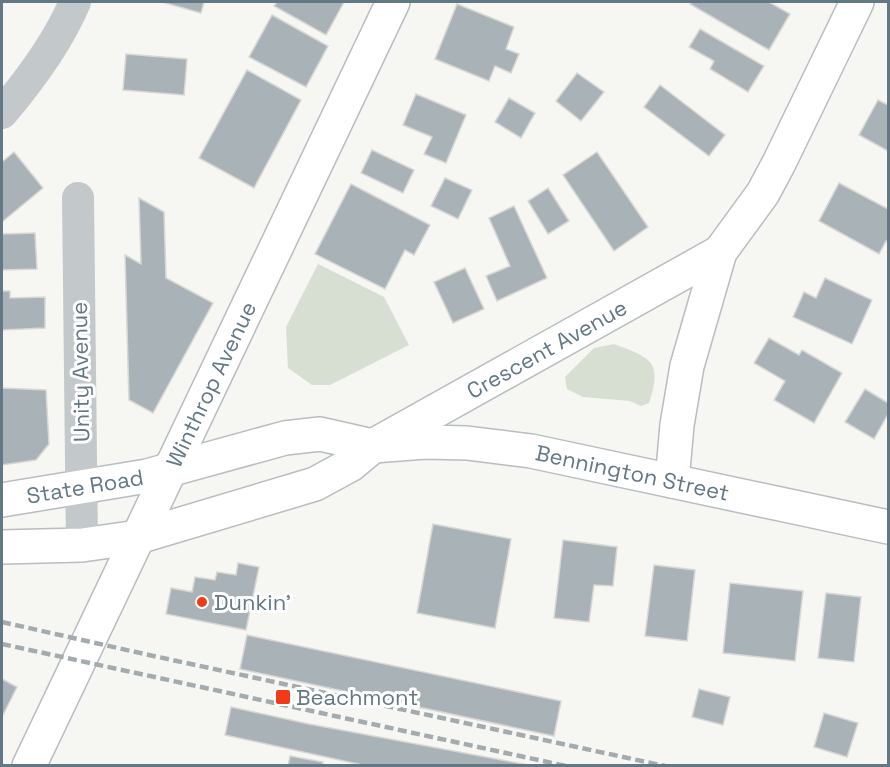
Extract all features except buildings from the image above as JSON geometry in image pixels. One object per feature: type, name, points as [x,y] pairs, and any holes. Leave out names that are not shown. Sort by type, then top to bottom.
[{"type":"main road","name":"Winthrop Avenue","points":[[29,765],[393,2]]},
{"type":"main road","name":"Crescent Avenue","points":[[672,481],[677,425],[687,366],[720,252],[774,173],[857,2]]},
{"type":"main road","name":"Crescent Avenue","points":[[373,446],[720,252]]},
{"type":"main road","name":"Bennington Street","points":[[169,471],[301,435],[320,434],[373,446],[425,442],[487,444],[531,451],[888,527]]},
{"type":"main road","points":[[2,547],[82,545],[138,537],[315,484],[350,465],[373,446]]},
{"type":"main road","name":"State Road","points":[[2,500],[169,471]]},
{"type":"street","points":[[2,113],[26,83],[52,44],[75,2]]},
{"type":"street","name":"Unity Avenue","points":[[78,198],[82,545]]},
{"type":"shaded area","points":[[318,264],[384,297],[409,345],[330,385],[312,385],[288,368],[286,327]]},
{"type":"shaded area","points":[[614,344],[637,353],[651,363],[655,378],[649,403],[641,406],[630,401],[583,397],[567,389],[565,377],[594,348]]},
{"type":"railway","points":[[2,622],[665,766]]},
{"type":"railway","points":[[2,644],[566,766]]},
{"type":"place","name":"Dunkin'","points":[[202,602]]},
{"type":"place","name":"Beachmont","points":[[283,697]]}]
